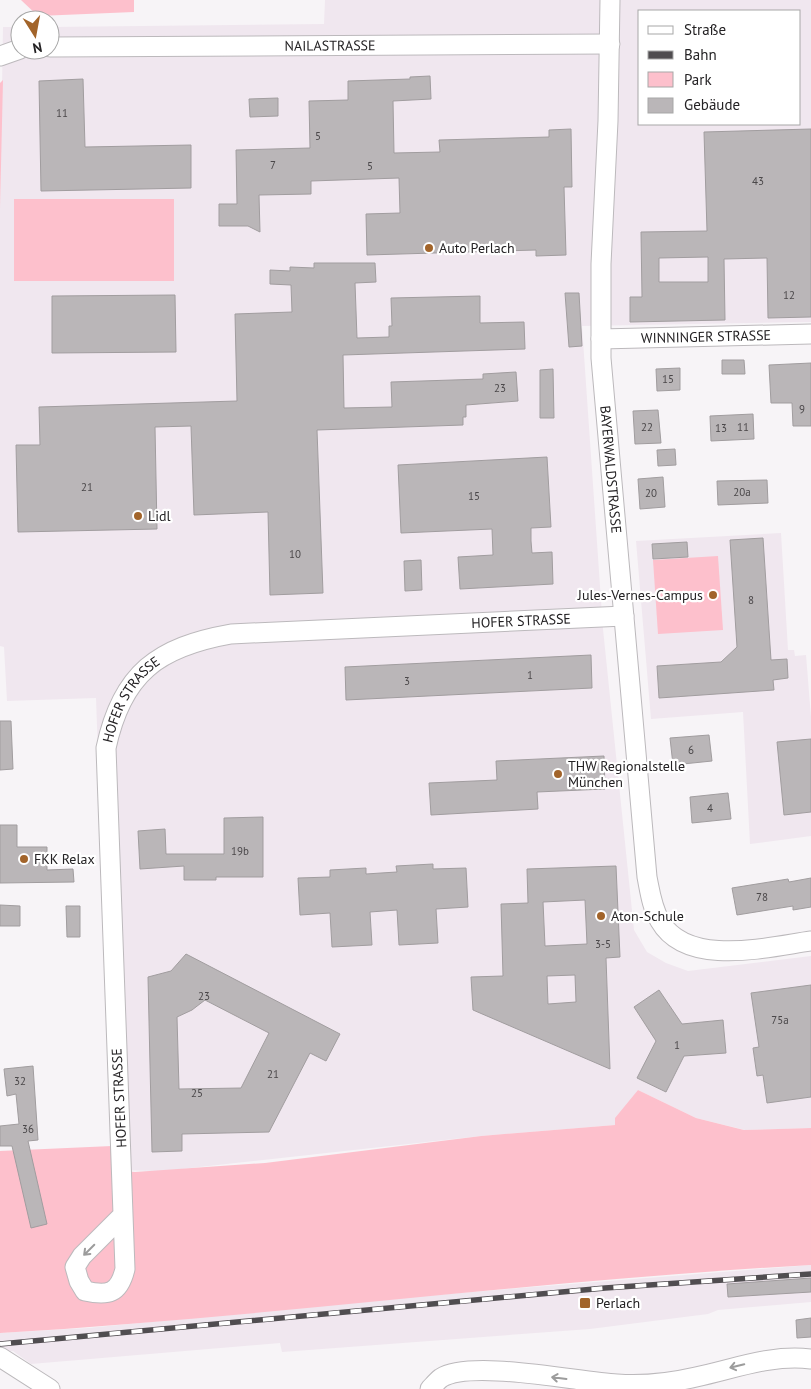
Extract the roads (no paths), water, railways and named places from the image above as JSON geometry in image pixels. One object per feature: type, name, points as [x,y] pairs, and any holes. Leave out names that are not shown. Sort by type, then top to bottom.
[{"type":"street","name":"BAYERWALDSTRASSE","points":[[610,0],[601,264],[601,358],[647,877],[654,911],[669,933],[692,944],[722,951],[739,951],[811,941]]},
{"type":"street","name":"NAILASTRASSE","points":[[60,47],[610,44]]},
{"type":"street","name":"WINNINGER STRASSE","points":[[601,339],[811,334]]},
{"type":"street","name":"HOFER STRASSE","points":[[123,1215],[106,748],[112,722],[131,684],[153,660],[175,648],[202,639],[231,634],[624,616]]},
{"type":"street","points":[[0,1357],[50,1389]]},
{"type":"street","points":[[430,1389],[441,1378],[471,1371],[497,1371],[612,1384],[660,1384],[756,1362],[795,1358],[811,1359]]},
{"type":"railway","points":[[0,1344],[605,1288],[811,1274]]},
{"type":"place","name":"Auto Perlach","points":[[429,248]]},
{"type":"place","name":"Lidl","points":[[138,516]]},
{"type":"place","name":"Jules-Vernes-Campus","points":[[713,595]]},
{"type":"place","name":"THW Regionalstelle München","points":[[558,774]]},
{"type":"place","name":"FKK Relax","points":[[24,859]]},
{"type":"place","name":"Aton-Schule","points":[[601,916]]},
{"type":"place","name":"Perlach","points":[[585,1303]]}]
